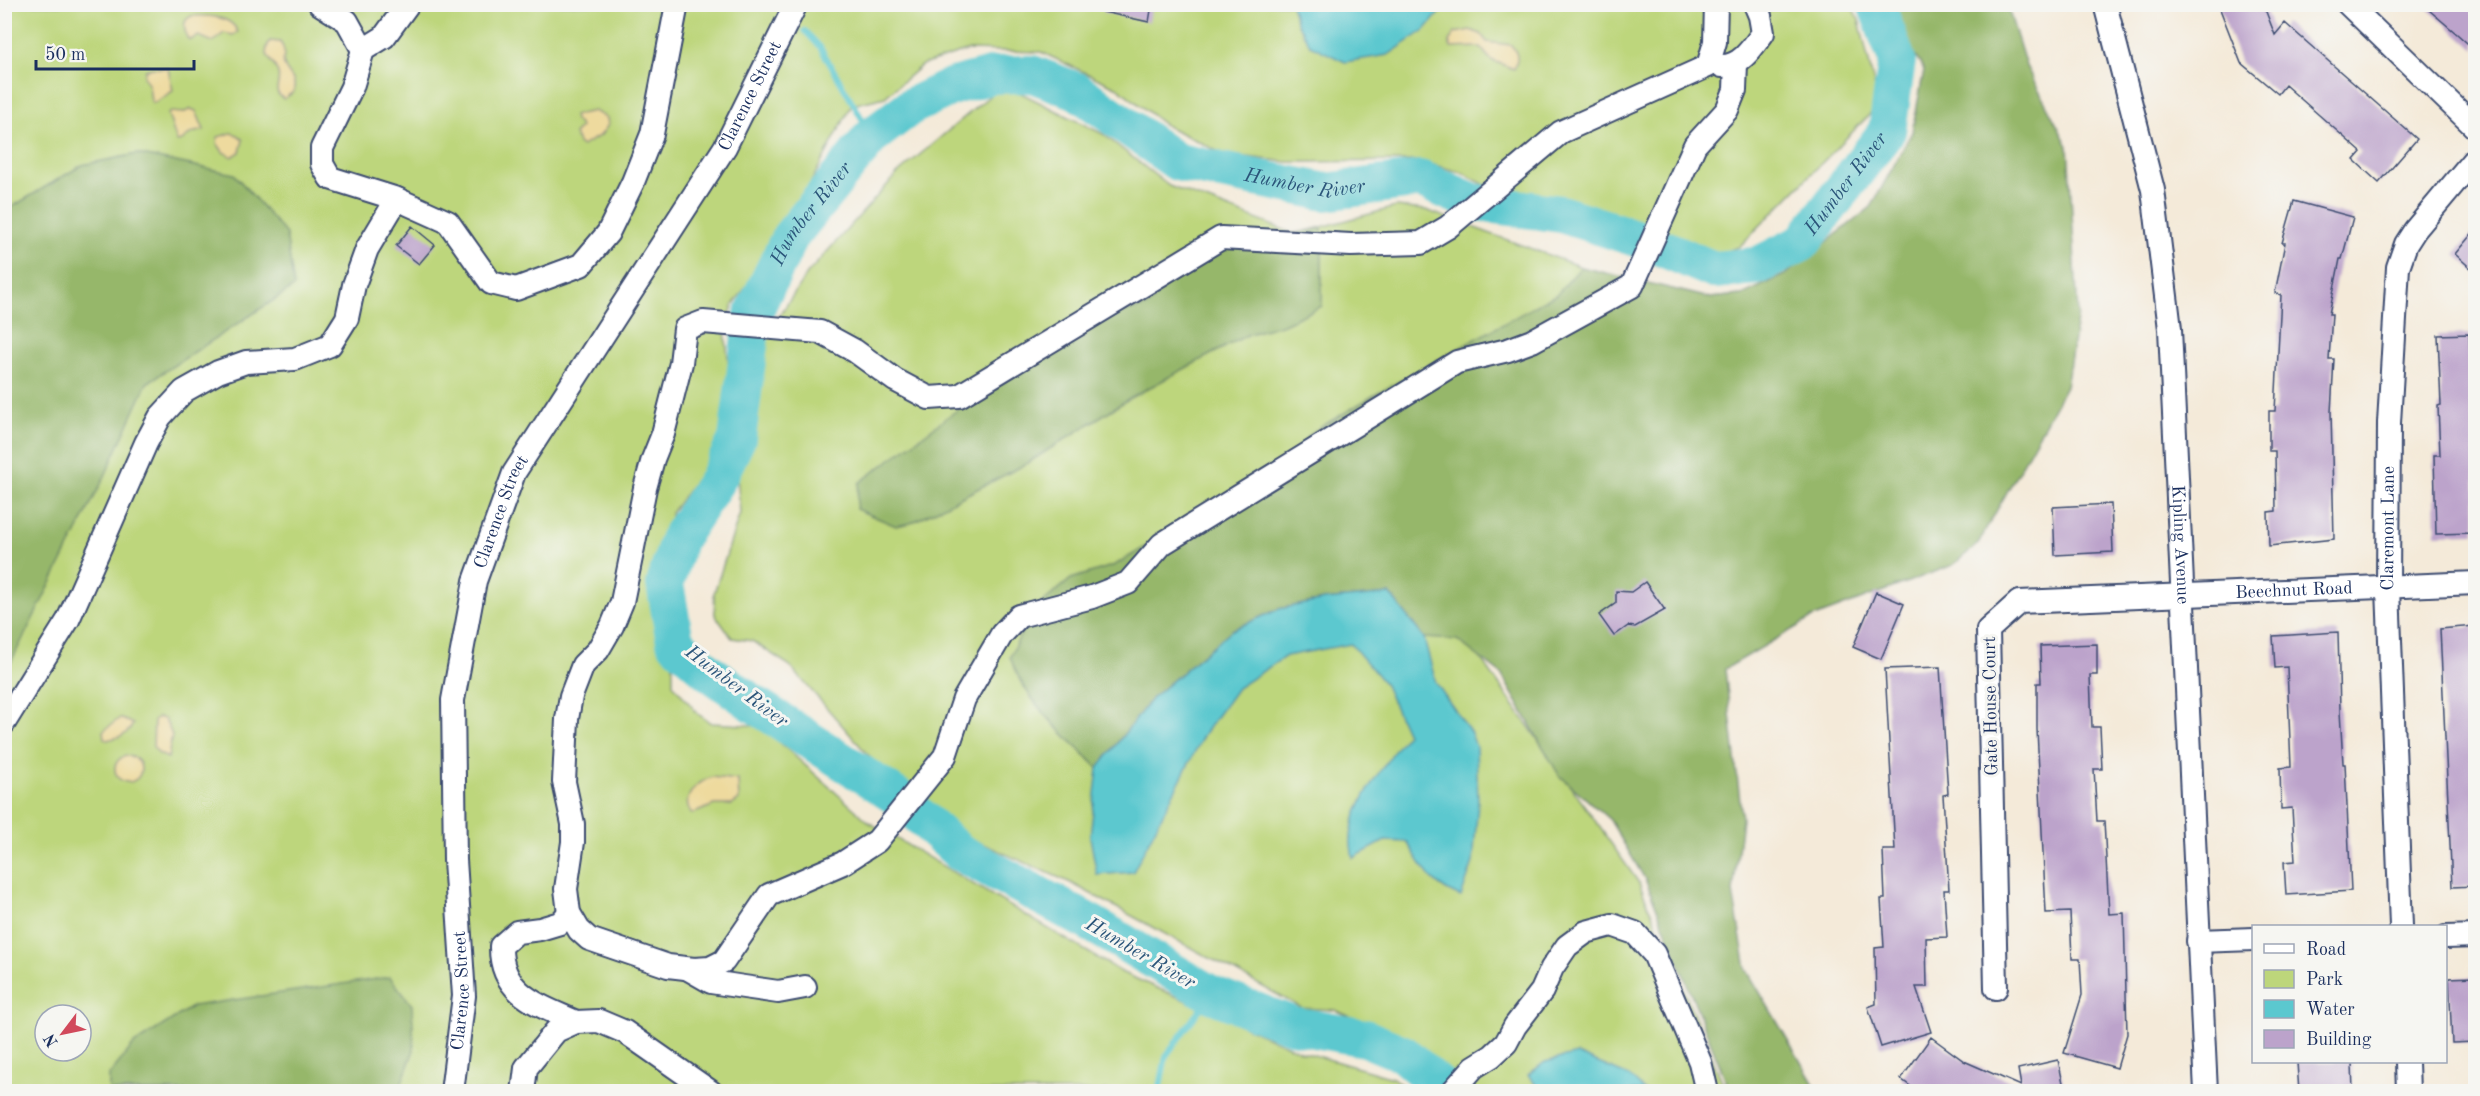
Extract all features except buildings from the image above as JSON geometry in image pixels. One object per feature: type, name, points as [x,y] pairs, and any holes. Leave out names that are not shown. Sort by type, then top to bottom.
[{"type":"street","points":[[320,4],[347,21],[363,50]]},
{"type":"street","points":[[408,4],[384,36],[363,50],[352,87],[322,148],[322,164],[330,178],[397,199],[448,222],[491,283],[516,289],[581,265],[608,233],[633,182],[652,134],[677,4]]},
{"type":"street","name":"Clarence Street","points":[[452,1092],[464,996],[455,860],[453,700],[475,581],[514,472],[725,147],[796,4]]},
{"type":"street","points":[[1708,66],[1715,42],[1716,4]]},
{"type":"street","points":[[1736,63],[1735,90],[1727,110],[1695,145],[1632,286],[1532,340],[1508,350],[1457,362],[1162,544],[1128,583],[1092,597],[1019,616],[1002,634],[964,699],[945,756],[876,841],[843,863],[769,895],[724,961],[710,968],[668,966],[589,939],[579,930],[569,913],[566,889],[573,833],[564,782],[564,758],[571,696],[583,665],[598,650],[622,602],[645,488],[663,434],[681,363],[685,329],[703,322],[820,332],[855,351],[895,380],[929,398],[959,396],[1221,238],[1352,245],[1421,243],[1448,228],[1561,132],[1708,66],[1732,66],[1750,52],[1763,33],[1755,4]]},
{"type":"street","name":"Kipling Avenue","points":[[2105,4],[2153,190],[2170,329],[2206,1092]]},
{"type":"street","points":[[2348,4],[2475,128]]},
{"type":"street","name":"Claremont Lane","points":[[2401,925],[2388,588],[2389,423],[2398,267],[2406,244],[2415,230],[2475,157]]},
{"type":"street","points":[[4,723],[68,620],[146,443],[160,417],[184,391],[218,372],[246,362],[295,359],[330,345],[348,318],[354,285],[367,249],[397,199]]},
{"type":"street","name":"Beechnut Road","points":[[2183,596],[2475,583]]},
{"type":"street","name":"Gate House Court","points":[[1996,988],[1988,630],[2019,602],[2183,596]]},
{"type":"street","points":[[569,913],[560,923],[517,932],[501,946],[500,962],[504,974],[519,992],[534,1003],[576,1022]]},
{"type":"street","points":[[1452,1092],[1474,1067],[1492,1056],[1506,1042],[1515,1026],[1542,991],[1552,968],[1567,946],[1586,932],[1612,925],[1635,933],[1654,954],[1700,1062],[1707,1092]]},
{"type":"street","points":[[2447,937],[2475,936]]},
{"type":"street","points":[[2198,940],[2252,939]]},
{"type":"street","points":[[686,968],[711,982],[778,992],[805,987]]},
{"type":"street","points":[[523,1092],[526,1068],[556,1031],[576,1022],[599,1022],[625,1032],[711,1092]]},
{"type":"street","points":[[2407,1063],[2408,1092]]},
{"type":"green space","points":[[1850,4],[1859,20],[1879,105],[1739,247],[1695,261],[1518,203],[1463,173],[1420,161],[1287,162],[1223,154],[1165,125],[1118,88],[1041,52],[969,50],[922,65],[885,97],[852,105],[784,233],[733,305],[725,330],[733,405],[712,458],[671,513],[673,684],[698,714],[711,723],[761,726],[870,823],[1123,973],[1300,1051],[1393,1078],[1409,1091],[5,1092],[5,5]]},
{"type":"green space","points":[[1883,5],[2007,5],[2026,66],[2068,146],[2078,314],[2066,386],[1978,544],[1953,565],[1812,618],[1725,669],[1742,819],[1733,892],[1746,969],[1818,1091],[1730,1091],[1645,879],[1610,820],[1559,775],[1501,674],[1457,640],[1424,638],[1390,594],[1324,600],[1279,609],[1232,630],[1152,698],[1098,768],[1047,717],[1025,689],[1010,657],[1031,612],[1071,579],[1115,565],[1275,470],[1314,431],[1557,294],[1581,267],[1710,298],[1742,295],[1786,274],[1871,207],[1912,132],[1924,70]]},
{"type":"green space","points":[[1019,92],[1103,134],[1169,186],[1295,234],[1396,207],[1426,210],[1581,267],[1710,298],[1742,295],[1429,585],[1639,883],[1726,1091],[1460,1091],[1403,1039],[1335,1010],[1302,1008],[1071,883],[954,831],[877,765],[789,665],[752,641],[732,638],[715,615],[714,593],[740,513],[736,462],[754,418],[766,336],[807,274],[897,174],[993,93]]},
{"type":"green space","points":[[137,154],[234,174],[286,234],[294,287],[147,383],[104,478],[5,674],[5,211],[82,165]]},
{"type":"green space","points":[[1322,228],[1322,306],[1284,324],[1249,334],[1130,398],[1026,464],[911,523],[896,526],[856,509],[859,483],[969,401],[1099,318],[1148,306],[1172,277],[1222,247]]},
{"type":"green space","points":[[390,977],[412,1005],[414,1050],[399,1091],[109,1091],[109,1075],[134,1044],[193,1006]]},
{"type":"sand","points":[[191,16],[211,16],[224,19],[235,26],[238,32],[233,35],[224,33],[213,42],[199,36],[190,40],[187,38],[184,26],[186,20]]},
{"type":"sand","points":[[1470,30],[1481,34],[1487,42],[1511,45],[1517,56],[1514,69],[1491,60],[1480,47],[1451,48],[1449,41],[1455,33]]},
{"type":"sand","points":[[270,41],[280,42],[284,52],[284,65],[294,84],[293,92],[284,99],[278,94],[278,73],[266,50]]},
{"type":"sand","points":[[168,68],[173,91],[154,103],[151,101],[149,86],[144,77],[145,70]]},
{"type":"sand","points":[[191,109],[196,111],[204,130],[191,133],[182,141],[177,142],[168,114],[170,112],[183,113]]},
{"type":"sand","points":[[594,111],[607,118],[608,125],[601,135],[582,146],[574,134],[581,127],[574,115]]},
{"type":"sand","points":[[231,133],[243,140],[240,152],[232,157],[223,152],[217,143],[218,137]]},
{"type":"sand","points":[[158,717],[165,719],[172,735],[168,758],[159,754],[153,747],[154,720]]},
{"type":"sand","points":[[120,718],[133,724],[131,728],[119,737],[107,740],[104,738],[103,731]]},
{"type":"sand","points":[[128,756],[137,760],[141,769],[137,778],[128,782],[119,778],[115,769],[119,760]]},
{"type":"sand","points":[[712,777],[738,780],[739,800],[732,805],[714,805],[692,814],[688,802],[691,791]]},
{"type":"water","points":[[1291,4],[1446,5],[1425,30],[1388,55],[1345,62],[1310,45],[1297,23]]},
{"type":"water","points":[[1390,594],[1424,638],[1436,683],[1471,733],[1476,747],[1478,802],[1473,862],[1461,897],[1442,887],[1429,875],[1407,842],[1385,841],[1353,858],[1351,841],[1357,811],[1372,783],[1407,734],[1384,683],[1351,644],[1286,656],[1237,688],[1204,734],[1133,872],[1097,875],[1090,837],[1098,768],[1152,698],[1232,630],[1279,609],[1324,600]]},
{"type":"water","points":[[1577,1054],[1629,1076],[1645,1091],[1541,1091],[1528,1075],[1545,1062]]},
{"type":"waterway","name":"Humber River","points":[[1447,1092],[1403,1054],[1365,1038],[1292,1025],[1211,994],[1094,925],[959,852],[902,800],[751,702],[709,672],[675,642],[665,584],[678,540],[717,480],[737,439],[753,314],[790,237],[872,136],[910,107],[953,86],[994,75],[1032,74],[1077,91],[1177,162],[1326,192],[1420,179],[1473,202],[1561,214],[1648,242],[1714,270],[1757,266],[1802,243],[1887,131],[1897,60],[1876,4]]},
{"type":"waterway","points":[[805,31],[820,47],[872,136]]},
{"type":"waterway","points":[[1159,1092],[1166,1056],[1211,994]]}]
